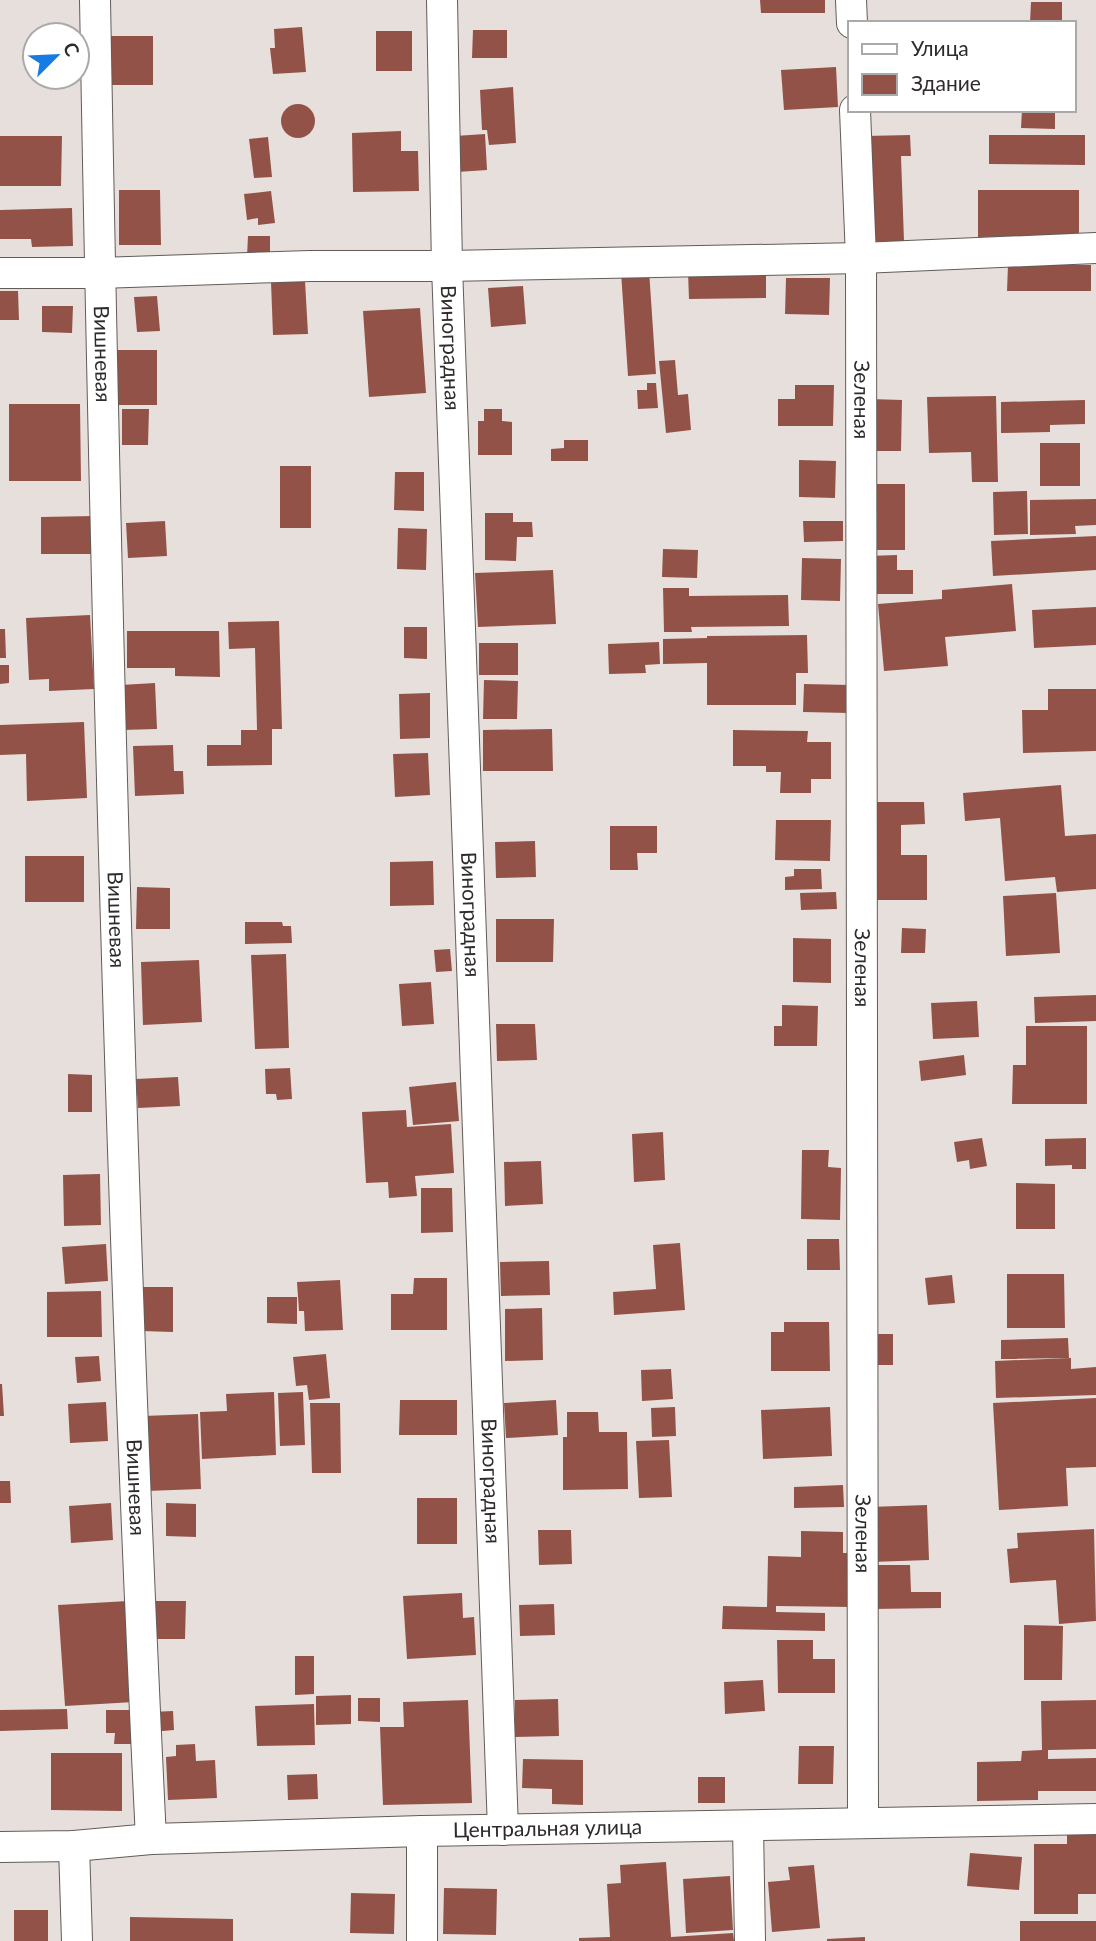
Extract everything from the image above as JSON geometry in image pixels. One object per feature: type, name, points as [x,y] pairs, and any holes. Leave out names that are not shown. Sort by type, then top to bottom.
[{"type":"street","name":"Вишневая","points":[[95,0],[99,273],[133,1433],[151,1839]]},
{"type":"street","name":"Виноградная","points":[[442,0],[447,267],[503,1830]]},
{"type":"street","points":[[851,0],[852,21]]},
{"type":"street","name":"Зеленая","points":[[855,112],[861,258],[863,1823]]},
{"type":"street","points":[[0,273],[861,258],[1096,248]]},
{"type":"street","name":"Центральная улица","points":[[0,1847],[74,1846],[151,1839],[422,1831],[1096,1819]]},
{"type":"street","points":[[748,1826],[750,1941]]},
{"type":"street","points":[[422,1831],[422,1941]]},
{"type":"street","points":[[74,1846],[77,1941]]},
{"type":"building","points":[[760,0],[825,0],[825,13],[761,13]]},
{"type":"building","points":[[1031,2],[1062,2],[1062,21],[1030,21]]},
{"type":"building","points":[[302,27],[306,72],[273,74],[270,48],[275,48],[274,29]]},
{"type":"building","points":[[473,30],[507,30],[507,58],[472,58]]},
{"type":"building","points":[[376,31],[412,31],[412,71],[376,71]]},
{"type":"building","points":[[108,36],[153,36],[153,85],[109,85]]},
{"type":"building","points":[[836,67],[838,107],[784,110],[781,70]]},
{"type":"building","points":[[513,87],[516,143],[489,145],[487,130],[482,130],[480,90]]},
{"type":"building","points":[[298,104],[310,109],[315,121],[310,133],[298,138],[286,133],[281,121],[286,109]]},
{"type":"building","points":[[1022,112],[1055,112],[1055,129],[1021,128]]},
{"type":"building","points":[[401,131],[401,151],[418,151],[419,191],[353,192],[352,133]]},
{"type":"building","points":[[485,134],[487,170],[457,172],[455,136]]},
{"type":"building","points":[[910,135],[911,156],[901,156],[904,241],[868,242],[865,136]]},
{"type":"building","points":[[989,135],[1085,135],[1085,165],[989,164]]},
{"type":"building","points":[[0,136],[62,136],[61,186],[0,186]]},
{"type":"building","points":[[268,137],[272,177],[254,178],[249,139]]},
{"type":"building","points":[[119,190],[160,190],[161,245],[119,245]]},
{"type":"building","points":[[978,190],[1079,190],[1079,236],[978,237]]},
{"type":"building","points":[[271,191],[275,223],[258,225],[258,218],[247,220],[244,194]]},
{"type":"building","points":[[72,208],[73,246],[32,247],[31,239],[0,239],[0,210]]},
{"type":"building","points":[[248,236],[270,236],[270,256],[247,256]]},
{"type":"building","points":[[1008,265],[1091,265],[1091,291],[1007,291]]},
{"type":"building","points":[[649,270],[656,374],[628,376],[621,272]]},
{"type":"building","points":[[688,272],[766,272],[766,298],[689,299]]},
{"type":"building","points":[[786,278],[830,278],[829,315],[785,314]]},
{"type":"building","points":[[305,281],[308,334],[273,335],[271,282]]},
{"type":"building","points":[[523,286],[526,324],[491,327],[488,288]]},
{"type":"building","points":[[0,291],[18,291],[19,320],[0,320]]},
{"type":"building","points":[[157,296],[160,331],[137,332],[134,297]]},
{"type":"building","points":[[42,306],[73,306],[72,333],[42,332]]},
{"type":"building","points":[[420,308],[426,393],[369,397],[363,311]]},
{"type":"building","points":[[111,350],[157,350],[157,405],[111,405]]},
{"type":"building","points":[[675,360],[678,395],[688,394],[691,430],[666,433],[659,361]]},
{"type":"building","points":[[647,383],[656,383],[658,408],[638,409],[637,390],[647,390]]},
{"type":"building","points":[[795,385],[834,385],[833,426],[778,426],[778,399],[795,399]]},
{"type":"building","points":[[996,396],[998,482],[972,482],[971,452],[929,453],[927,397]]},
{"type":"building","points":[[870,399],[902,400],[901,451],[869,451]]},
{"type":"building","points":[[1085,400],[1085,424],[1050,425],[1050,432],[1001,433],[1001,402]]},
{"type":"building","points":[[9,404],[80,404],[81,481],[9,481]]},
{"type":"building","points":[[122,409],[149,409],[148,445],[122,445]]},
{"type":"building","points":[[484,409],[502,409],[502,421],[512,422],[512,455],[478,455],[478,421],[484,421]]},
{"type":"building","points":[[564,440],[588,440],[588,461],[551,461],[551,449],[564,448]]},
{"type":"building","points":[[1040,443],[1080,443],[1080,486],[1040,486]]},
{"type":"building","points":[[799,460],[836,461],[835,498],[799,497]]},
{"type":"building","points":[[280,466],[311,466],[311,528],[280,528]]},
{"type":"building","points":[[395,472],[424,472],[424,511],[394,510]]},
{"type":"building","points":[[866,484],[905,484],[905,550],[866,550]]},
{"type":"building","points":[[1027,491],[1028,534],[994,535],[993,492]]},
{"type":"building","points":[[1096,499],[1096,525],[1075,526],[1076,534],[1030,535],[1030,500]]},
{"type":"building","points":[[485,513],[513,513],[513,522],[532,522],[533,537],[517,537],[516,561],[485,560]]},
{"type":"building","points":[[93,516],[93,554],[41,554],[41,517]]},
{"type":"building","points":[[165,521],[167,556],[128,558],[126,523]]},
{"type":"building","points":[[803,521],[843,521],[843,541],[804,542]]},
{"type":"building","points":[[398,528],[427,529],[426,570],[397,569]]},
{"type":"building","points":[[1096,536],[1096,570],[993,576],[991,541]]},
{"type":"building","points":[[663,549],[698,550],[697,578],[662,577]]},
{"type":"building","points":[[897,555],[897,570],[913,570],[913,594],[868,594],[868,556]]},
{"type":"building","points":[[802,558],[841,559],[840,601],[801,600]]},
{"type":"building","points":[[553,570],[556,624],[478,627],[475,573]]},
{"type":"building","points":[[1012,584],[1016,631],[945,637],[948,666],[884,671],[878,604],[942,599],[942,590]]},
{"type":"building","points":[[663,588],[689,588],[689,596],[788,595],[789,626],[691,627],[692,632],[664,632]]},
{"type":"building","points":[[1096,607],[1096,645],[1034,648],[1032,610]]},
{"type":"building","points":[[90,615],[94,689],[49,691],[49,679],[29,680],[26,618]]},
{"type":"building","points":[[279,621],[282,729],[272,729],[272,765],[207,766],[207,745],[241,745],[241,730],[257,730],[255,648],[229,649],[228,622]]},
{"type":"building","points":[[404,627],[427,627],[427,659],[404,658]]},
{"type":"building","points":[[0,629],[5,629],[6,658],[0,658]]},
{"type":"building","points":[[127,631],[219,631],[220,677],[175,676],[175,668],[127,668]]},
{"type":"building","points":[[807,635],[808,673],[796,673],[796,705],[707,705],[707,663],[663,664],[663,639]]},
{"type":"building","points":[[659,642],[660,664],[645,665],[646,673],[609,674],[608,644]]},
{"type":"building","points":[[479,643],[518,643],[518,675],[479,675]]},
{"type":"building","points":[[0,665],[9,665],[9,683],[0,684]]},
{"type":"building","points":[[484,680],[518,681],[517,719],[483,719]]},
{"type":"building","points":[[155,683],[157,729],[122,730],[120,685]]},
{"type":"building","points":[[804,684],[850,685],[849,713],[803,712]]},
{"type":"building","points":[[1048,689],[1096,689],[1096,751],[1023,753],[1022,710],[1048,710]]},
{"type":"building","points":[[430,693],[430,738],[400,739],[399,694]]},
{"type":"building","points":[[84,722],[87,798],[27,801],[26,754],[0,755],[0,725]]},
{"type":"building","points":[[552,729],[553,771],[483,771],[483,730]]},
{"type":"building","points":[[733,730],[808,731],[807,742],[831,742],[831,779],[811,779],[811,793],[780,793],[781,772],[766,772],[766,766],[733,766]]},
{"type":"building","points":[[173,745],[174,771],[183,771],[184,794],[135,796],[133,746]]},
{"type":"building","points":[[428,753],[430,795],[395,797],[393,754]]},
{"type":"building","points":[[1061,785],[1065,836],[1096,834],[1096,889],[1057,892],[1055,877],[1005,881],[1000,818],[965,821],[963,793]]},
{"type":"building","points":[[870,802],[924,802],[925,824],[901,825],[901,855],[927,855],[927,900],[871,900]]},
{"type":"building","points":[[776,820],[831,820],[830,861],[775,860]]},
{"type":"building","points":[[610,826],[657,826],[657,853],[637,853],[638,870],[610,870]]},
{"type":"building","points":[[535,841],[536,877],[496,878],[495,842]]},
{"type":"building","points":[[25,856],[84,856],[84,902],[25,902]]},
{"type":"building","points":[[433,861],[434,905],[390,906],[390,862]]},
{"type":"building","points":[[794,869],[821,869],[822,889],[785,890],[785,877],[794,876]]},
{"type":"building","points":[[137,887],[170,888],[170,929],[136,929]]},
{"type":"building","points":[[836,892],[837,909],[801,910],[800,893]]},
{"type":"building","points":[[1056,893],[1060,953],[1006,956],[1003,896]]},
{"type":"building","points":[[496,919],[554,919],[553,962],[496,962]]},
{"type":"building","points":[[245,922],[282,922],[283,926],[291,926],[292,943],[245,944]]},
{"type":"building","points":[[902,928],[926,929],[925,953],[901,953]]},
{"type":"building","points":[[793,938],[831,939],[831,983],[793,982]]},
{"type":"building","points":[[450,949],[452,971],[436,972],[434,950]]},
{"type":"building","points":[[286,954],[289,1048],[255,1049],[251,955]]},
{"type":"building","points":[[199,960],[202,1022],[143,1025],[141,962]]},
{"type":"building","points":[[431,982],[434,1024],[402,1026],[399,984]]},
{"type":"building","points":[[1096,995],[1096,1021],[1035,1023],[1034,997]]},
{"type":"building","points":[[977,1001],[979,1037],[933,1039],[931,1003]]},
{"type":"building","points":[[782,1005],[818,1006],[817,1046],[774,1046],[774,1026],[782,1026]]},
{"type":"building","points":[[496,1024],[535,1024],[537,1060],[497,1061]]},
{"type":"building","points":[[1026,1026],[1087,1026],[1087,1104],[1012,1104],[1013,1065],[1026,1065]]},
{"type":"building","points":[[964,1055],[966,1075],[921,1081],[919,1061]]},
{"type":"building","points":[[290,1068],[292,1099],[277,1100],[276,1094],[266,1094],[265,1069]]},
{"type":"building","points":[[68,1074],[92,1075],[92,1112],[68,1112]]},
{"type":"building","points":[[178,1077],[180,1106],[138,1108],[136,1079]]},
{"type":"building","points":[[456,1082],[459,1121],[413,1125],[409,1087]]},
{"type":"building","points":[[406,1110],[407,1127],[451,1124],[454,1173],[415,1176],[417,1196],[389,1198],[388,1182],[366,1183],[362,1112]]},
{"type":"building","points":[[663,1132],[665,1180],[634,1182],[632,1134]]},
{"type":"building","points":[[982,1138],[987,1166],[970,1169],[969,1160],[957,1162],[954,1142]]},
{"type":"building","points":[[1086,1138],[1086,1169],[1072,1169],[1072,1165],[1045,1166],[1045,1139]]},
{"type":"building","points":[[802,1150],[829,1150],[828,1167],[841,1168],[840,1220],[801,1219]]},
{"type":"building","points":[[541,1161],[543,1204],[505,1206],[504,1162]]},
{"type":"building","points":[[100,1174],[101,1225],[64,1226],[63,1175]]},
{"type":"building","points":[[1016,1183],[1055,1184],[1055,1229],[1016,1229]]},
{"type":"building","points":[[421,1188],[452,1188],[453,1232],[421,1233]]},
{"type":"building","points":[[807,1239],[839,1239],[840,1270],[807,1270]]},
{"type":"building","points":[[680,1243],[685,1310],[614,1315],[613,1292],[656,1289],[653,1245]]},
{"type":"building","points":[[106,1244],[108,1281],[65,1284],[62,1247]]},
{"type":"building","points":[[549,1261],[550,1295],[501,1296],[500,1262]]},
{"type":"building","points":[[1007,1274],[1064,1274],[1065,1328],[1007,1328]]},
{"type":"building","points":[[952,1275],[955,1303],[928,1305],[925,1278]]},
{"type":"building","points":[[414,1278],[447,1278],[447,1330],[391,1330],[391,1294],[413,1294]]},
{"type":"building","points":[[340,1280],[343,1330],[305,1331],[304,1311],[299,1311],[297,1282]]},
{"type":"building","points":[[142,1287],[173,1287],[173,1332],[141,1331]]},
{"type":"building","points":[[101,1291],[102,1337],[47,1337],[47,1292]]},
{"type":"building","points":[[267,1297],[297,1297],[297,1324],[267,1323]]},
{"type":"building","points":[[542,1308],[543,1360],[505,1361],[505,1309]]},
{"type":"building","points":[[784,1322],[829,1322],[830,1371],[771,1371],[771,1332],[784,1332]]},
{"type":"building","points":[[869,1334],[893,1334],[893,1365],[870,1365]]},
{"type":"building","points":[[1068,1338],[1069,1358],[1001,1359],[1001,1340]]},
{"type":"building","points":[[326,1354],[330,1398],[309,1400],[307,1385],[296,1386],[293,1357]]},
{"type":"building","points":[[99,1356],[101,1381],[77,1383],[75,1357]]},
{"type":"building","points":[[1071,1358],[1071,1369],[1096,1367],[1096,1395],[996,1398],[995,1361]]},
{"type":"building","points":[[671,1369],[673,1399],[642,1401],[641,1370]]},
{"type":"building","points":[[2,1384],[4,1416],[0,1416]]},
{"type":"building","points":[[274,1392],[276,1455],[202,1459],[200,1412],[227,1411],[226,1394]]},
{"type":"building","points":[[303,1392],[305,1445],[280,1446],[278,1393]]},
{"type":"building","points":[[1096,1398],[1096,1467],[1066,1468],[1068,1506],[999,1510],[993,1403]]},
{"type":"building","points":[[400,1400],[457,1400],[457,1435],[399,1435]]},
{"type":"building","points":[[556,1400],[558,1435],[506,1438],[504,1403]]},
{"type":"building","points":[[106,1402],[108,1441],[70,1443],[68,1404]]},
{"type":"building","points":[[310,1403],[340,1403],[341,1473],[312,1473]]},
{"type":"building","points":[[675,1407],[676,1436],[652,1437],[651,1408]]},
{"type":"building","points":[[830,1407],[832,1456],[763,1459],[761,1410]]},
{"type":"building","points":[[567,1412],[598,1412],[599,1432],[627,1432],[628,1489],[563,1490],[563,1437],[567,1437]]},
{"type":"building","points":[[198,1414],[201,1489],[146,1491],[143,1416]]},
{"type":"building","points":[[669,1440],[672,1497],[639,1498],[636,1441]]},
{"type":"building","points":[[0,1481],[10,1481],[11,1503],[0,1503]]},
{"type":"building","points":[[843,1485],[844,1507],[794,1508],[794,1487]]},
{"type":"building","points":[[417,1498],[457,1498],[457,1544],[417,1544]]},
{"type":"building","points":[[111,1503],[113,1540],[71,1543],[69,1506]]},
{"type":"building","points":[[166,1503],[196,1504],[196,1537],[166,1536]]},
{"type":"building","points":[[927,1505],[929,1560],[871,1562],[869,1507]]},
{"type":"building","points":[[1094,1529],[1096,1621],[1059,1624],[1056,1580],[1010,1583],[1007,1549],[1018,1548],[1017,1533]]},
{"type":"building","points":[[538,1530],[571,1530],[572,1564],[539,1565]]},
{"type":"building","points":[[801,1531],[843,1532],[843,1553],[852,1553],[852,1607],[776,1606],[776,1612],[825,1613],[825,1631],[722,1629],[723,1606],[767,1607],[768,1556],[801,1557]]},
{"type":"building","points":[[871,1565],[910,1565],[911,1592],[941,1592],[941,1608],[872,1609]]},
{"type":"building","points":[[462,1593],[463,1618],[474,1617],[476,1655],[407,1659],[403,1596]]},
{"type":"building","points":[[128,1601],[134,1702],[65,1706],[58,1605]]},
{"type":"building","points":[[155,1601],[186,1601],[185,1639],[154,1639]]},
{"type":"building","points":[[554,1604],[555,1635],[520,1636],[519,1605]]},
{"type":"building","points":[[1024,1625],[1063,1626],[1062,1680],[1024,1680]]},
{"type":"building","points":[[777,1640],[813,1640],[813,1659],[835,1659],[835,1693],[778,1693]]},
{"type":"building","points":[[295,1656],[314,1656],[314,1694],[295,1695]]},
{"type":"building","points":[[763,1680],[765,1711],[725,1714],[724,1682]]},
{"type":"building","points":[[351,1695],[351,1724],[316,1725],[316,1696]]},
{"type":"building","points":[[358,1698],[380,1698],[380,1722],[358,1721]]},
{"type":"building","points":[[558,1699],[559,1736],[515,1737],[515,1700]]},
{"type":"building","points":[[468,1700],[472,1803],[383,1805],[380,1727],[404,1727],[403,1702]]},
{"type":"building","points":[[1096,1700],[1096,1749],[1048,1750],[1048,1759],[1096,1758],[1096,1791],[1038,1791],[1038,1800],[977,1801],[977,1762],[1021,1761],[1022,1751],[1042,1750],[1041,1701]]},
{"type":"building","points":[[314,1704],[315,1745],[257,1746],[255,1706]]},
{"type":"building","points":[[67,1709],[68,1729],[0,1731],[0,1710]]},
{"type":"building","points":[[106,1710],[131,1710],[131,1744],[114,1744],[115,1733],[106,1733]]},
{"type":"building","points":[[173,1711],[174,1730],[152,1732],[151,1712]]},
{"type":"building","points":[[195,1744],[196,1761],[215,1760],[217,1798],[168,1800],[166,1757],[176,1756],[176,1745]]},
{"type":"building","points":[[799,1746],[834,1746],[833,1784],[798,1784]]},
{"type":"building","points":[[51,1753],[122,1753],[122,1811],[51,1810]]},
{"type":"building","points":[[523,1759],[583,1760],[583,1805],[552,1804],[552,1789],[522,1788]]},
{"type":"building","points":[[317,1774],[318,1799],[288,1800],[287,1775]]},
{"type":"building","points":[[698,1777],[725,1777],[725,1803],[698,1803]]},
{"type":"building","points":[[1096,1833],[1096,1894],[1078,1894],[1078,1914],[1034,1914],[1034,1844],[1067,1844],[1067,1834]]},
{"type":"building","points":[[970,1853],[1022,1857],[1019,1890],[967,1886]]},
{"type":"building","points":[[666,1862],[671,1937],[733,1933],[734,1941],[579,1941],[579,1938],[610,1937],[607,1884],[621,1883],[620,1865]]},
{"type":"building","points":[[814,1865],[820,1928],[772,1932],[768,1882],[790,1880],[788,1867]]},
{"type":"building","points":[[730,1876],[733,1930],[686,1933],[683,1879]]},
{"type":"building","points":[[444,1888],[497,1889],[496,1935],[443,1934]]},
{"type":"building","points":[[351,1893],[395,1894],[394,1934],[350,1933]]},
{"type":"building","points":[[14,1910],[48,1910],[48,1941],[14,1941]]},
{"type":"building","points":[[130,1917],[233,1919],[233,1941],[130,1941]]},
{"type":"building","points":[[1020,1921],[1096,1921],[1096,1941],[1020,1941]]},
{"type":"building","points":[[865,1937],[865,1941],[827,1941],[827,1939]]}]
